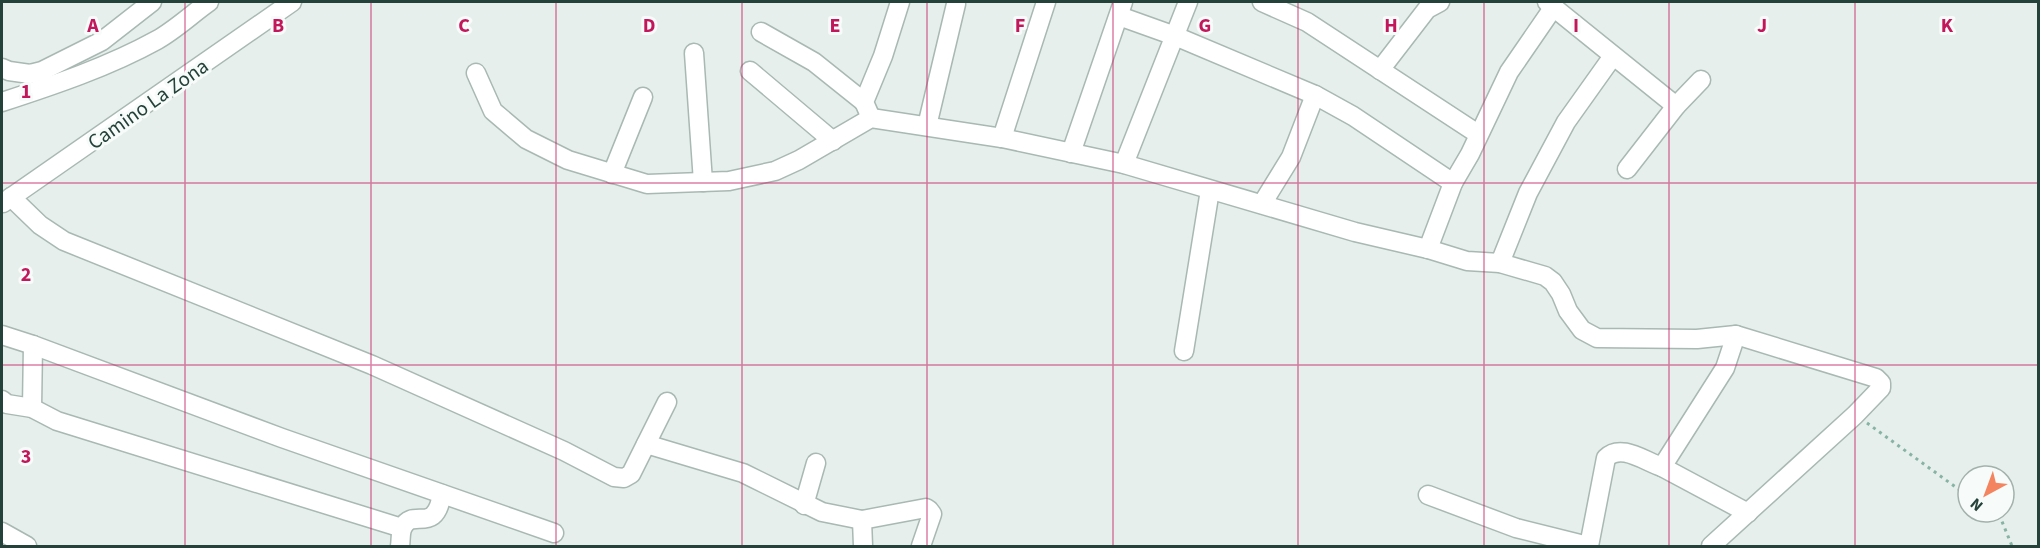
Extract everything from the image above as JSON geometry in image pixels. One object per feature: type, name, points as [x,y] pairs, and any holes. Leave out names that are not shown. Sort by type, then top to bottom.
[{"type":"street","points":[[2,68],[30,74],[42,71],[102,41],[152,2]]},
{"type":"street","points":[[2,102],[101,65],[158,40],[209,2]]},
{"type":"street","name":"Camino La Zona","points":[[6,201],[292,2]]},
{"type":"street","points":[[476,73],[493,111],[526,139],[568,160],[646,184],[729,181],[775,171],[800,160],[833,141],[867,110],[900,2]]},
{"type":"street","points":[[1002,138],[1046,2]]},
{"type":"street","points":[[1124,164],[1188,2]]},
{"type":"street","points":[[1262,2],[1307,22],[1478,134]]},
{"type":"street","points":[[1380,70],[1427,9],[1440,2]]},
{"type":"street","points":[[927,126],[956,4]]},
{"type":"street","points":[[1428,249],[1453,183],[1470,154],[1509,72],[1550,5],[1676,106]]},
{"type":"street","points":[[1071,153],[1121,9],[1175,36],[1315,95],[1353,116],[1453,183]]},
{"type":"street","points":[[761,32],[814,62],[867,110],[927,126],[1002,138],[1124,164],[1355,232],[1428,249],[1467,261],[1500,263],[1545,276],[1562,294],[1568,311],[1582,330],[1598,338],[1697,339],[1736,335],[1876,378],[1881,383],[1881,387],[1855,415],[1711,546]]},
{"type":"street","points":[[694,53],[703,182]]},
{"type":"street","points":[[1500,263],[1528,193],[1561,132],[1613,56]]},
{"type":"street","points":[[750,71],[833,141]]},
{"type":"street","points":[[1627,169],[1676,106],[1701,80]]},
{"type":"street","points":[[1262,204],[1291,157],[1315,95]]},
{"type":"street","points":[[612,174],[644,97]]},
{"type":"street","points":[[1184,351],[1210,190]]},
{"type":"street","points":[[6,201],[64,241],[372,365],[564,451],[614,477],[624,478],[631,474],[667,402]]},
{"type":"street","points":[[2,335],[282,438],[554,533]]},
{"type":"street","points":[[1662,467],[1725,368],[1736,335]]},
{"type":"street","points":[[32,408],[33,345]]},
{"type":"street","points":[[2,400],[7,404],[32,408],[57,421],[402,528]]},
{"type":"street","points":[[646,444],[743,473],[822,512],[862,520],[926,508],[932,514],[921,546]]},
{"type":"street","points":[[1428,495],[1516,528],[1588,546],[1606,458],[1612,452],[1622,450],[1662,467],[1748,513]]},
{"type":"street","points":[[804,505],[816,463]]},
{"type":"street","points":[[400,546],[402,528],[408,521],[426,519],[436,514],[440,508],[442,494]]},
{"type":"street","points":[[862,520],[863,546]]},
{"type":"street","points":[[2,532],[27,546]]},
{"type":"path","points":[[1855,415],[1956,487]]},
{"type":"path","points":[[2003,524],[2012,546]]}]
